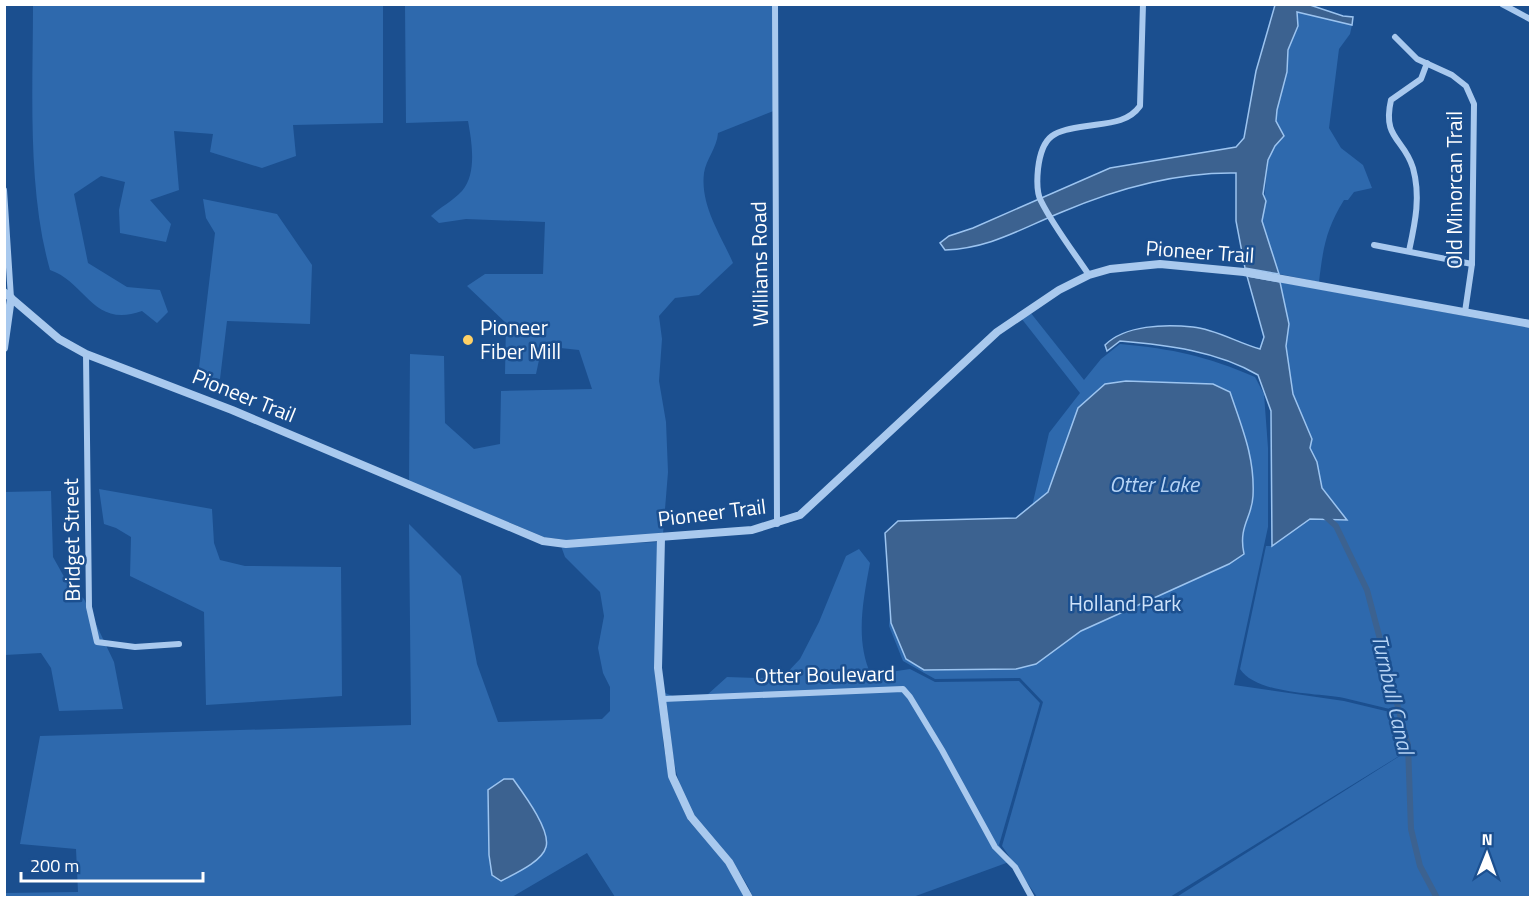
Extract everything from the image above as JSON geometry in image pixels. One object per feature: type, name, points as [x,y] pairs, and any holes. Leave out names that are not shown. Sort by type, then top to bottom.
[{"type":"street","name":"Williams Road","points":[[775,4],[777,524]]},
{"type":"street","points":[[1089,275],[1039,199],[1037,179],[1040,153],[1046,140],[1062,130],[1118,121],[1133,116],[1140,106],[1143,4]]},
{"type":"street","points":[[1502,4],[1530,19]]},
{"type":"street","name":"Old Minorcan Trail","points":[[1395,37],[1406,51],[1452,75],[1466,86],[1474,104],[1472,264],[1465,312]]},
{"type":"street","points":[[1409,251],[1418,208],[1417,188],[1412,165],[1392,134],[1387,117],[1390,100],[1421,79],[1427,63]]},
{"type":"street","points":[[4,190],[8,295],[4,348]]},
{"type":"street","points":[[1374,245],[1472,264]]},
{"type":"street","name":"Pioneer Trail","points":[[8,295],[59,339],[86,354],[232,410],[543,541],[566,544],[752,530],[800,515],[997,332],[1042,300],[1089,275],[1138,265],[1160,264],[1244,272],[1530,324]]},
{"type":"street","name":"Bridget Street","points":[[86,354],[89,607],[97,642],[135,647],[179,644]]},
{"type":"street","points":[[661,538],[658,668],[668,758],[677,791],[691,817],[729,862],[749,897]]},
{"type":"street","name":"Otter Boulevard","points":[[663,699],[903,689],[942,750],[995,847],[1015,867],[1032,897]]},
{"type":"green space","points":[[33,5],[383,5],[383,123],[293,125],[296,156],[262,168],[210,152],[213,134],[174,131],[179,190],[150,200],[171,224],[166,242],[120,233],[119,210],[125,182],[101,176],[74,194],[88,263],[127,287],[160,290],[168,312],[157,323],[142,311],[125,315],[112,314],[91,302],[73,284],[50,270],[43,239],[35,173],[32,104]]},
{"type":"green space","points":[[405,5],[777,5],[776,110],[718,133],[704,173],[708,209],[733,263],[699,295],[675,298],[659,316],[662,339],[659,381],[666,422],[668,472],[663,534],[566,540],[544,537],[409,481],[410,354],[444,356],[445,423],[474,449],[500,444],[501,391],[592,389],[579,350],[542,346],[536,374],[505,374],[506,323],[467,286],[485,274],[543,274],[545,222],[466,219],[439,223],[431,216],[458,195],[467,184],[472,167],[471,139],[468,121],[406,123]]},
{"type":"green space","points":[[1297,11],[1352,25],[1350,34],[1339,49],[1329,128],[1341,148],[1363,165],[1372,188],[1354,192],[1348,200],[1344,200],[1338,210],[1326,239],[1319,282],[1279,274],[1262,221],[1268,160],[1282,131],[1278,125],[1276,111],[1287,72],[1288,51],[1296,26]]},
{"type":"green space","points":[[203,199],[277,214],[312,265],[310,324],[227,321],[220,379],[198,376],[215,233],[206,218]]},
{"type":"green space","points":[[1280,282],[1530,328],[1530,897],[1175,898],[1406,752],[1405,736],[1398,711],[1344,698],[1273,688],[1248,677],[1240,669],[1266,546],[1272,546],[1310,518],[1346,520],[1322,488],[1317,462],[1310,448],[1312,439],[1293,394],[1286,346],[1289,324]]},
{"type":"green space","name":"Holland Park","points":[[1030,312],[1084,380],[1101,359],[1120,344],[1189,354],[1255,377],[1264,394],[1268,448],[1268,527],[1234,685],[1344,701],[1398,714],[1404,753],[1170,897],[1037,897],[1002,846],[1043,702],[1020,678],[935,679],[903,661],[889,626],[897,532],[1027,528],[1049,433],[1080,393],[1021,318]]},
{"type":"green space","points":[[99,489],[212,509],[214,543],[220,560],[245,566],[341,567],[342,696],[206,705],[204,612],[130,576],[131,537],[104,524]]},
{"type":"green space","points":[[51,491],[53,557],[67,582],[84,599],[114,662],[123,709],[59,711],[51,668],[41,653],[5,655],[4,492]]},
{"type":"green space","points":[[409,524],[461,576],[477,664],[498,722],[602,719],[610,711],[610,687],[603,673],[598,648],[604,616],[600,592],[565,557],[561,546],[658,542],[663,742],[669,777],[688,820],[727,864],[746,897],[615,897],[587,853],[512,897],[5,898],[5,893],[78,892],[76,849],[20,844],[40,736],[411,725]],"holes":[[[513,779],[541,821],[546,840],[546,849],[521,870],[489,855],[488,791]]]},
{"type":"green space","points":[[859,549],[870,563],[863,606],[862,634],[866,662],[871,675],[910,669],[935,682],[1019,681],[1040,703],[999,845],[1009,862],[913,897],[753,897],[741,874],[700,825],[685,800],[673,755],[665,693],[675,697],[707,695],[727,677],[781,679],[800,659],[819,622],[846,556]]},
{"type":"water","points":[[1275,5],[1310,5],[1353,17],[1352,25],[1297,12],[1298,26],[1288,50],[1287,72],[1277,110],[1276,121],[1284,136],[1275,146],[1268,160],[1263,194],[1266,201],[1262,221],[1279,274],[1245,268],[1236,221],[1236,173],[1192,175],[1125,189],[991,242],[945,250],[940,243],[949,236],[973,228],[1110,168],[1236,147],[1244,138],[1256,71]]},
{"type":"water","points":[[1247,276],[1280,282],[1289,324],[1286,346],[1293,394],[1312,439],[1310,448],[1317,462],[1322,488],[1347,520],[1310,519],[1272,546],[1271,411],[1258,375],[1226,360],[1191,350],[1120,341],[1107,351],[1105,345],[1123,333],[1146,327],[1170,326],[1210,330],[1260,349],[1264,337]]},
{"type":"water","name":"Otter Lake","points":[[1126,381],[1213,384],[1230,392],[1247,443],[1252,468],[1253,496],[1244,529],[1244,554],[1229,564],[1081,631],[1036,664],[1016,669],[924,670],[906,659],[891,623],[885,533],[898,521],[1016,518],[1048,492],[1078,408],[1105,384]]},
{"type":"water","points":[[504,779],[513,779],[535,812],[544,831],[546,847],[539,858],[501,881],[492,875],[489,855],[488,790]]},
{"type":"waterway","name":"Turnbull Canal","points":[[1325,516],[1336,526],[1367,590],[1408,745],[1411,829],[1420,866],[1437,898]]},
{"type":"place","name":"Pioneer Fiber Mill","points":[[468,340]]}]
